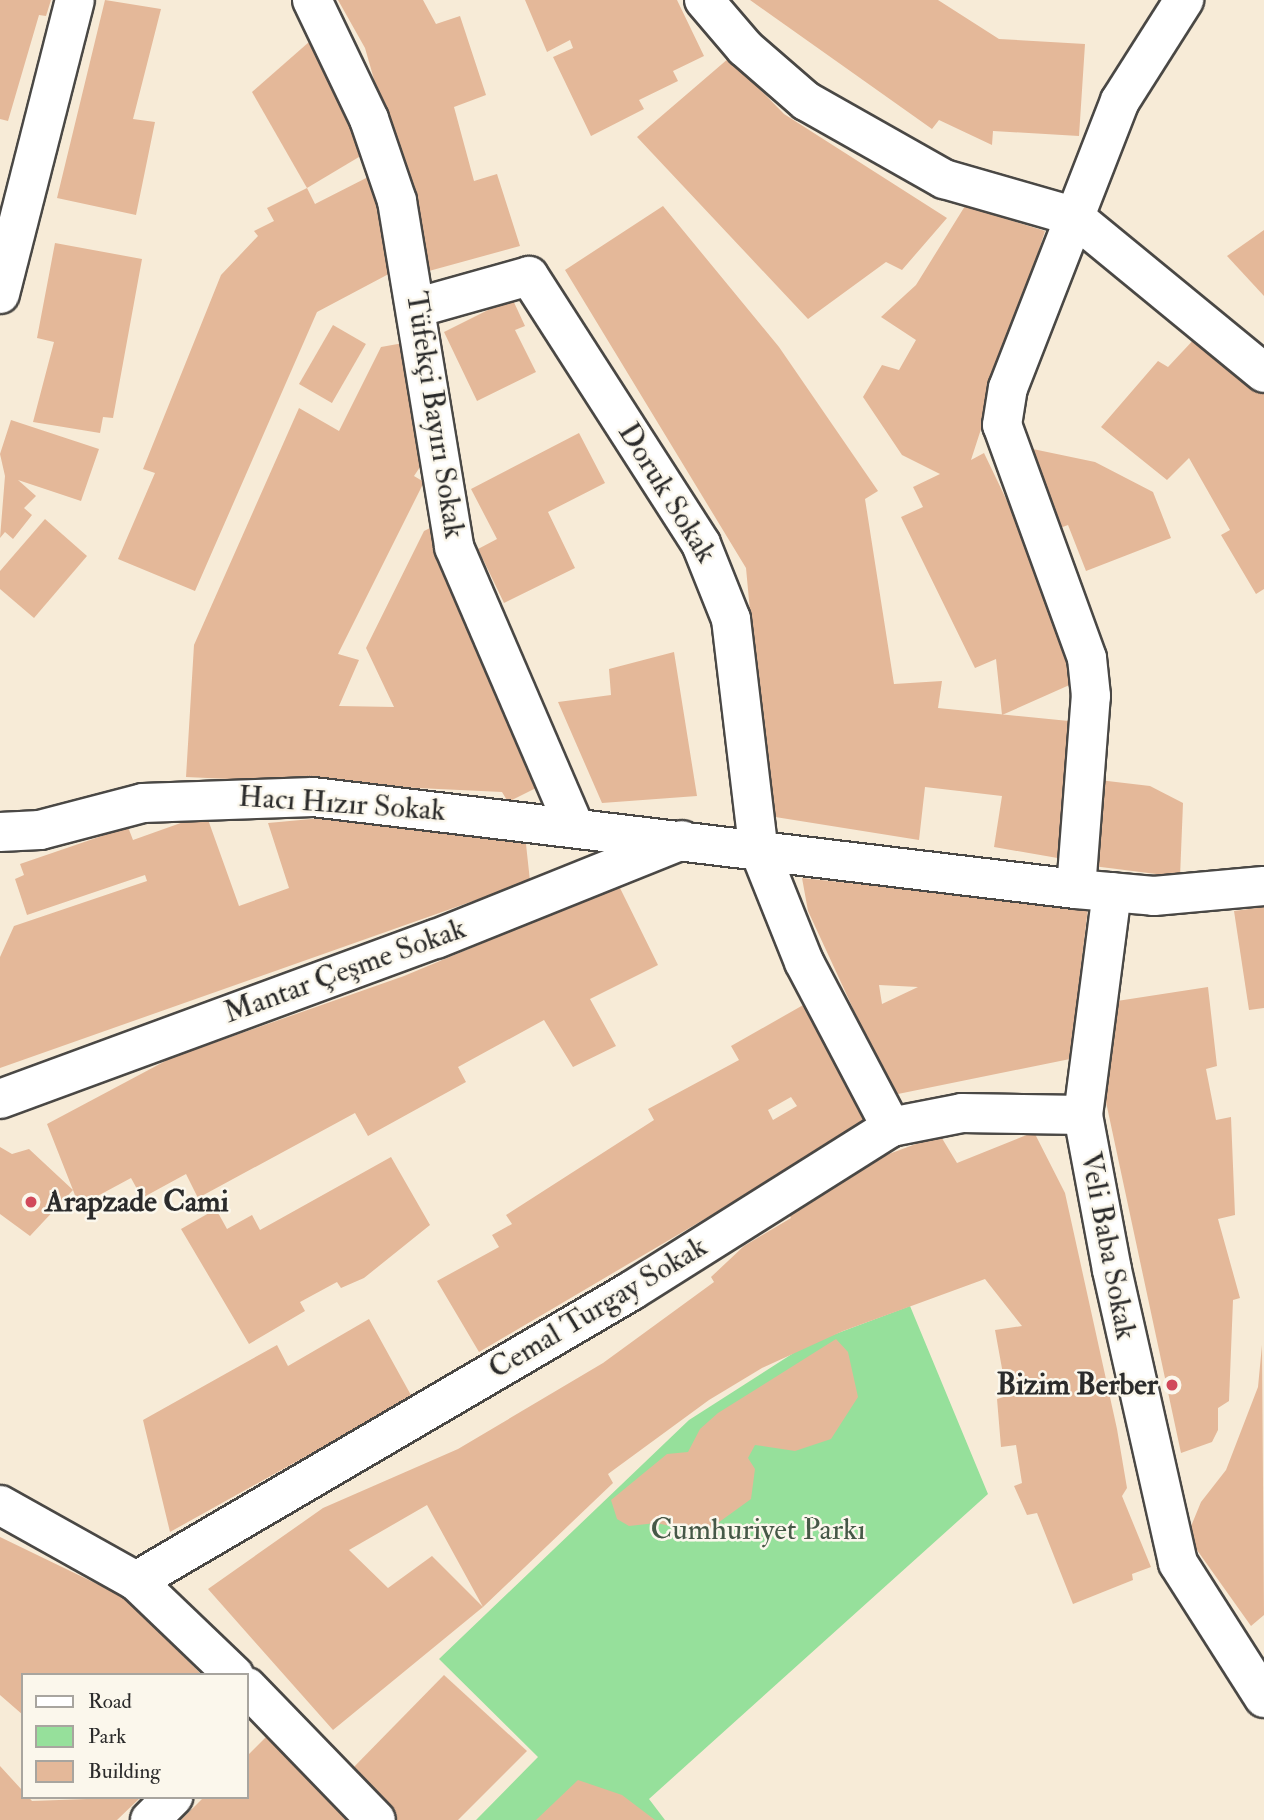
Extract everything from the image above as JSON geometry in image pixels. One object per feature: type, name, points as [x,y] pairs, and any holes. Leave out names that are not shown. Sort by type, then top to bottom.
[{"type":"street","points":[[0,294],[75,0]]},
{"type":"street","name":"Tüfekçi Bayırı Sokak","points":[[313,0],[386,167],[419,307],[454,547],[574,826]]},
{"type":"street","points":[[704,0],[745,48],[806,101],[904,161],[1073,216],[1264,373]]},
{"type":"street","name":"Veli Baba Sokak","points":[[1184,0],[1120,101],[1007,388],[1002,425],[1087,658],[1091,696],[1094,891],[1083,1115],[1169,1537],[1189,1587],[1257,1673]]},
{"type":"street","name":"Doruk Sokak","points":[[419,307],[530,276],[701,544],[731,619],[758,847]]},
{"type":"street","name":"Hacı Hızır Sokak","points":[[0,832],[40,830],[143,803],[208,796],[372,800],[1094,891],[1154,896],[1264,886]]},
{"type":"street","name":"Mantar Çeşme Sokak","points":[[0,1099],[436,939],[687,838]]},
{"type":"street","points":[[758,847],[804,962],[891,1127]]},
{"type":"street","name":"Cemal Turgay Sokak","points":[[136,1581],[631,1291],[891,1127],[962,1113],[1083,1115]]},
{"type":"street","points":[[0,1505],[136,1581],[232,1673]]},
{"type":"street","points":[[253,1706],[376,1820]]},
{"type":"street","points":[[150,1820],[171,1799]]},
{"type":"green space","name":"Cumhuriyet Parkı","points":[[910,1306],[988,1494],[649,1799],[665,1820],[476,1820],[538,1757],[439,1659],[689,1420],[806,1345]]},
{"type":"building","points":[[0,0],[51,0],[46,16],[39,15],[8,121],[0,119]]},
{"type":"building","points":[[105,0],[161,9],[133,119],[155,122],[136,215],[57,198]]},
{"type":"building","points":[[338,0],[423,0],[436,24],[460,16],[486,95],[454,107],[474,181],[497,174],[520,246],[429,271],[365,48]]},
{"type":"building","points":[[525,0],[677,0],[704,56],[673,71],[678,81],[639,100],[644,109],[591,136],[553,57],[573,48],[570,40],[547,52]]},
{"type":"building","points":[[750,0],[938,0],[999,39],[1085,44],[1079,136],[993,131],[992,145],[939,120],[932,129]]},
{"type":"building","points":[[309,42],[369,151],[307,188],[252,92]]},
{"type":"building","points":[[729,58],[784,114],[947,218],[902,270],[886,262],[808,319],[637,137]]},
{"type":"building","points":[[374,174],[400,268],[317,312],[195,591],[118,559],[155,473],[143,469],[221,275],[258,236],[254,231],[274,221],[267,208],[307,188],[315,204]]},
{"type":"building","points":[[663,206],[779,347],[878,491],[865,499],[894,684],[942,681],[938,708],[1079,722],[1069,860],[994,847],[1002,796],[925,787],[919,840],[769,816],[746,568],[565,270]]},
{"type":"building","points":[[965,206],[1045,231],[971,460],[984,453],[1066,624],[1074,683],[1002,715],[996,659],[975,668],[901,517],[923,507],[913,487],[940,474],[902,455],[863,397],[882,365],[899,370],[916,340],[881,317],[916,285]]},
{"type":"building","points":[[1264,230],[1264,296],[1227,256]]},
{"type":"building","points":[[55,243],[142,259],[113,418],[103,417],[100,433],[33,422],[54,342],[37,338]]},
{"type":"building","points":[[512,298],[525,326],[515,330],[536,372],[477,401],[444,332]]},
{"type":"building","points":[[333,325],[366,344],[332,403],[299,384]]},
{"type":"building","points":[[1198,335],[1264,393],[1264,589],[1256,594],[1221,535],[1230,530],[1189,458],[1167,480],[1101,427],[1158,361],[1168,367]]},
{"type":"building","points":[[409,342],[424,461],[414,476],[424,482],[338,654],[359,660],[339,706],[394,707],[366,648],[424,531],[434,526],[544,784],[508,802],[502,792],[186,777],[194,645],[299,408],[339,431],[381,347]]},
{"type":"building","points":[[11,420],[99,449],[81,501],[18,480],[36,496],[24,508],[32,515],[13,539],[5,532],[0,538],[5,476],[0,454]]},
{"type":"building","points":[[579,433],[605,483],[548,512],[575,568],[504,603],[478,549],[497,539],[471,489]]},
{"type":"building","points":[[1028,448],[1095,462],[1153,492],[1171,538],[1086,571],[1068,525],[1060,528]]},
{"type":"building","points":[[45,519],[87,556],[34,618],[0,589],[0,571]]},
{"type":"building","points":[[674,652],[697,796],[602,803],[558,702],[611,695],[609,669]]},
{"type":"building","points":[[1099,780],[1150,786],[1183,803],[1180,877],[1093,866]]},
{"type":"building","points":[[206,814],[239,906],[289,888],[268,823],[333,817],[525,835],[530,881],[0,1068],[0,957],[14,926],[147,881],[145,875],[27,915],[15,879],[24,875],[20,864],[128,827],[133,840]]},
{"type":"building","points":[[802,878],[1088,908],[1070,1059],[893,1095],[808,911]],"holes":[[[879,985],[918,987],[882,1004]]]},
{"type":"building","points":[[619,886],[658,965],[590,999],[616,1046],[573,1067],[544,1020],[458,1067],[466,1082],[368,1136],[355,1113],[198,1198],[186,1174],[142,1198],[131,1178],[79,1206],[47,1124],[171,1058],[404,976]]},
{"type":"building","points":[[1264,907],[1264,1008],[1249,1010],[1234,911]]},
{"type":"building","points":[[1208,987],[1217,1066],[1206,1069],[1216,1120],[1231,1117],[1235,1215],[1218,1219],[1240,1298],[1233,1300],[1229,1401],[1218,1408],[1218,1430],[1212,1442],[1181,1453],[1103,1088],[1117,1001]]},
{"type":"building","points":[[805,1004],[871,1121],[479,1352],[437,1281],[499,1247],[492,1235],[512,1224],[506,1215],[654,1120],[648,1109],[739,1060],[731,1046]],"holes":[[[791,1097],[797,1106],[773,1120],[768,1110]]]},
{"type":"building","points":[[1034,1132],[1065,1193],[1117,1429],[1127,1488],[1122,1496],[1151,1567],[1132,1574],[1133,1580],[1073,1604],[1037,1513],[1027,1515],[1014,1486],[1022,1483],[1016,1445],[1001,1447],[997,1399],[1007,1396],[995,1330],[1022,1326],[985,1279],[843,1331],[762,1368],[709,1400],[608,1474],[613,1483],[483,1607],[333,1730],[208,1589],[323,1508],[458,1449],[603,1363],[714,1282],[711,1277],[744,1246],[791,1218],[788,1213],[854,1167],[940,1135],[957,1163]],"holes":[[[427,1505],[483,1607],[432,1556],[388,1588],[349,1550]]]},
{"type":"building","name":"Arapzade Cami","points":[[0,1147],[12,1154],[29,1149],[73,1190],[30,1236],[0,1214]]},
{"type":"building","points":[[391,1157],[430,1225],[364,1278],[341,1288],[337,1282],[300,1302],[305,1311],[249,1344],[181,1229],[216,1209],[227,1229],[252,1215],[260,1230]]},
{"type":"building","points":[[369,1319],[412,1397],[170,1532],[143,1420],[277,1345],[288,1366]]},
{"type":"building","points":[[836,1339],[848,1352],[858,1397],[831,1439],[795,1451],[755,1445],[748,1458],[755,1469],[751,1499],[704,1533],[656,1523],[629,1526],[617,1519],[611,1500],[667,1454],[688,1452],[700,1429],[718,1413]]},
{"type":"building","points":[[1262,1345],[1264,1615],[1251,1626],[1187,1536],[1201,1502],[1226,1470],[1258,1387]]},
{"type":"building","points":[[0,1537],[124,1597],[200,1673],[21,1673],[21,1713],[0,1695]]},
{"type":"building","points":[[444,1675],[527,1751],[458,1820],[397,1820],[349,1772]]},
{"type":"building","points":[[266,1737],[347,1820],[181,1820],[202,1799],[248,1799],[248,1755]]},
{"type":"building","points":[[0,1766],[21,1789],[21,1799],[139,1799],[117,1820],[0,1820]]},
{"type":"building","points":[[578,1780],[622,1795],[655,1820],[536,1820]]},
{"type":"place","name":"Arapzade Cami","points":[[31,1202]]},
{"type":"place","name":"Bizim Berber","points":[[1172,1385]]}]
